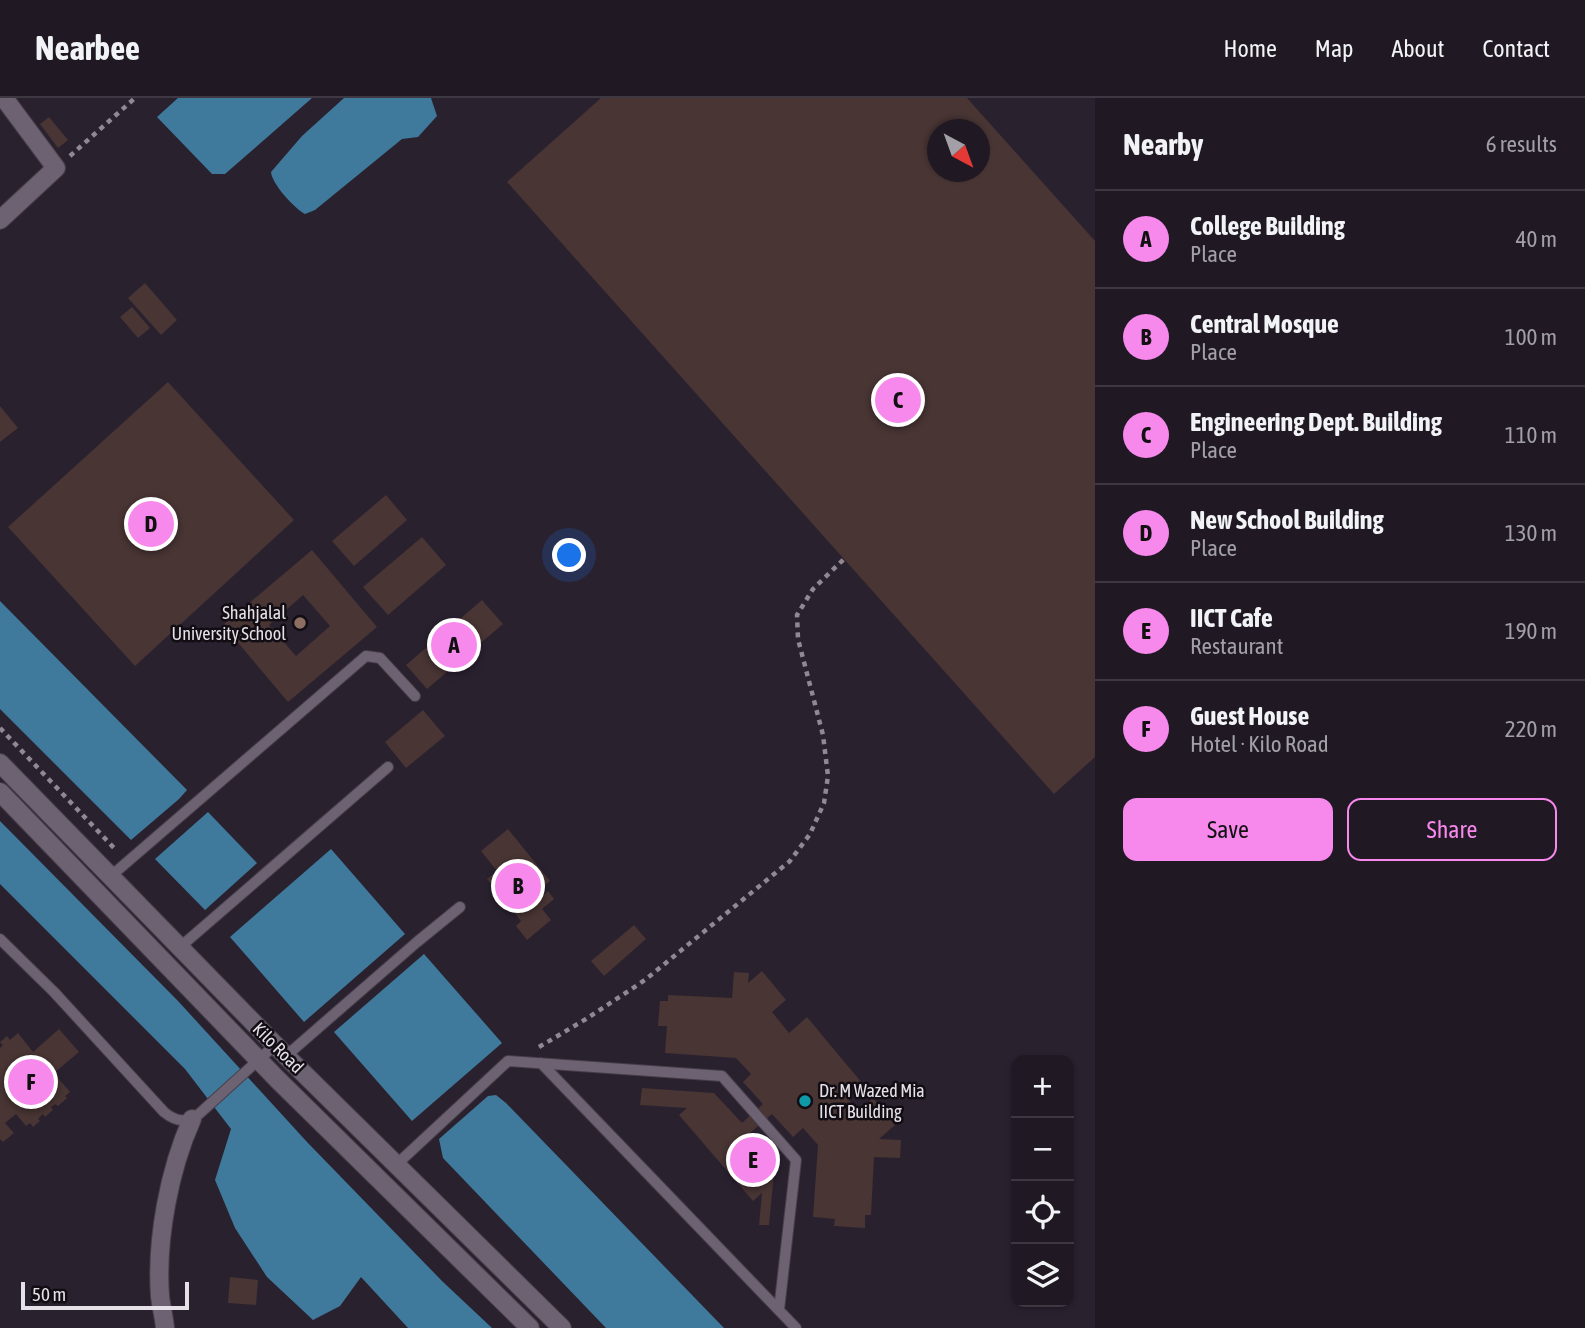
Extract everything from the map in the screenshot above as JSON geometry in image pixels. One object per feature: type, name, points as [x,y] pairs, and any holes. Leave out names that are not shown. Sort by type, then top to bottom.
[{"type":"street","points":[[0,220],[56,169],[4,98]]},
{"type":"street","name":"Kilo Road","points":[[0,763],[280,1050],[562,1328]]},
{"type":"street","name":"Kilo Road","points":[[0,792],[259,1060],[530,1328]]},
{"type":"street","points":[[165,1328],[160,1283],[167,1199],[178,1156],[192,1119]]},
{"type":"lane","points":[[111,876],[366,656],[380,658],[415,696]]},
{"type":"lane","points":[[179,948],[388,767]]},
{"type":"lane","points":[[0,939],[54,992],[164,1112],[176,1120],[192,1119],[259,1060],[280,1050],[460,907]]},
{"type":"lane","points":[[396,1165],[508,1061],[722,1076],[796,1160],[779,1310]]},
{"type":"lane","points":[[541,1063],[796,1328]]},
{"type":"path","points":[[56,169],[135,98]]},
{"type":"path","points":[[517,1061],[605,1008],[645,980],[790,861],[810,834],[824,803],[828,776],[823,735],[798,639],[797,615],[813,589],[844,559]]},
{"type":"water","points":[[178,98],[312,98],[225,174],[212,174],[157,117]]},
{"type":"water","points":[[344,98],[431,98],[437,116],[418,137],[402,139],[315,210],[305,214],[284,195],[271,172],[302,136]]},
{"type":"water","points":[[0,601],[187,790],[131,840],[0,709]]},
{"type":"water","points":[[208,812],[257,863],[205,910],[155,859]]},
{"type":"water","points":[[0,821],[178,1001],[307,1142],[442,1281],[492,1328],[408,1328],[361,1277],[340,1306],[313,1320],[267,1277],[235,1228],[215,1180],[231,1129],[185,1069],[0,884]]},
{"type":"water","points":[[331,849],[405,934],[304,1022],[230,937]]},
{"type":"water","points":[[424,954],[502,1043],[412,1121],[334,1032]]},
{"type":"water","points":[[496,1095],[724,1328],[606,1328],[443,1158],[439,1139],[488,1096]]},
{"type":"building","points":[[601,98],[967,98],[986,119],[927,119],[927,182],[990,182],[990,124],[1095,241],[1095,757],[1054,794],[507,182]]},
{"type":"building","points":[[49,117],[68,140],[58,148],[40,124]]},
{"type":"building","points":[[145,283],[177,320],[161,335],[128,298]]},
{"type":"building","points":[[132,307],[150,328],[138,338],[120,317]]},
{"type":"building","points":[[168,382],[294,520],[135,666],[8,527]]},
{"type":"building","points":[[0,406],[18,428],[0,442]]},
{"type":"building","points":[[386,495],[407,520],[354,566],[332,541]]},
{"type":"building","points":[[422,537],[446,565],[388,615],[363,587]]},
{"type":"building","points":[[312,550],[377,627],[288,702],[223,625]],"holes":[[[303,595],[330,626],[296,656],[269,625]]]},
{"type":"building","points":[[482,600],[503,624],[427,689],[406,665]]},
{"type":"building","points":[[423,710],[445,736],[406,768],[385,742]]},
{"type":"building","points":[[508,829],[550,881],[527,903],[529,906],[548,891],[554,899],[542,909],[551,920],[527,940],[516,926],[521,921],[487,879],[497,871],[481,851]]},
{"type":"building","points":[[634,925],[646,939],[604,976],[591,961]]},
{"type":"building","name":"Dr. M Wazed Mia IICT Building","points":[[762,971],[786,1000],[772,1012],[789,1033],[807,1017],[862,1083],[846,1096],[858,1111],[873,1098],[895,1125],[879,1139],[901,1140],[900,1158],[874,1157],[871,1215],[865,1215],[865,1228],[834,1226],[835,1219],[813,1217],[818,1145],[803,1128],[793,1137],[772,1114],[750,1133],[775,1162],[769,1225],[759,1225],[762,1193],[753,1201],[679,1115],[687,1108],[640,1105],[642,1088],[714,1093],[742,1123],[763,1104],[743,1082],[751,1074],[736,1058],[665,1053],[667,1026],[658,1026],[660,1001],[668,1001],[668,995],[732,998],[734,972],[749,973],[748,983]]},
{"type":"building","points":[[59,1029],[79,1052],[54,1073],[70,1092],[58,1106],[55,1104],[51,1107],[53,1110],[45,1117],[43,1114],[33,1127],[30,1123],[26,1126],[16,1114],[5,1123],[14,1133],[3,1142],[0,1139],[0,1048],[3,1045],[0,1042],[7,1036],[10,1040],[18,1033],[33,1052]]},
{"type":"building","points":[[230,1277],[258,1280],[256,1305],[228,1303]]},
{"type":"place","name":"Engineering Dept. Building","points":[[898,400]]},
{"type":"place","name":"New School Building","points":[[151,524]]},
{"type":"place","name":"Shahjalal University School","points":[[300,623]]},
{"type":"place","name":"College Building","points":[[454,645]]},
{"type":"place","name":"Central Mosque","points":[[518,886]]},
{"type":"place","name":"Guest House","points":[[31,1082]]},
{"type":"place","name":"Dr. M Wazed Mia IICT Building","points":[[805,1101]]},
{"type":"place","name":"IICT Cafe","points":[[753,1160]]}]
